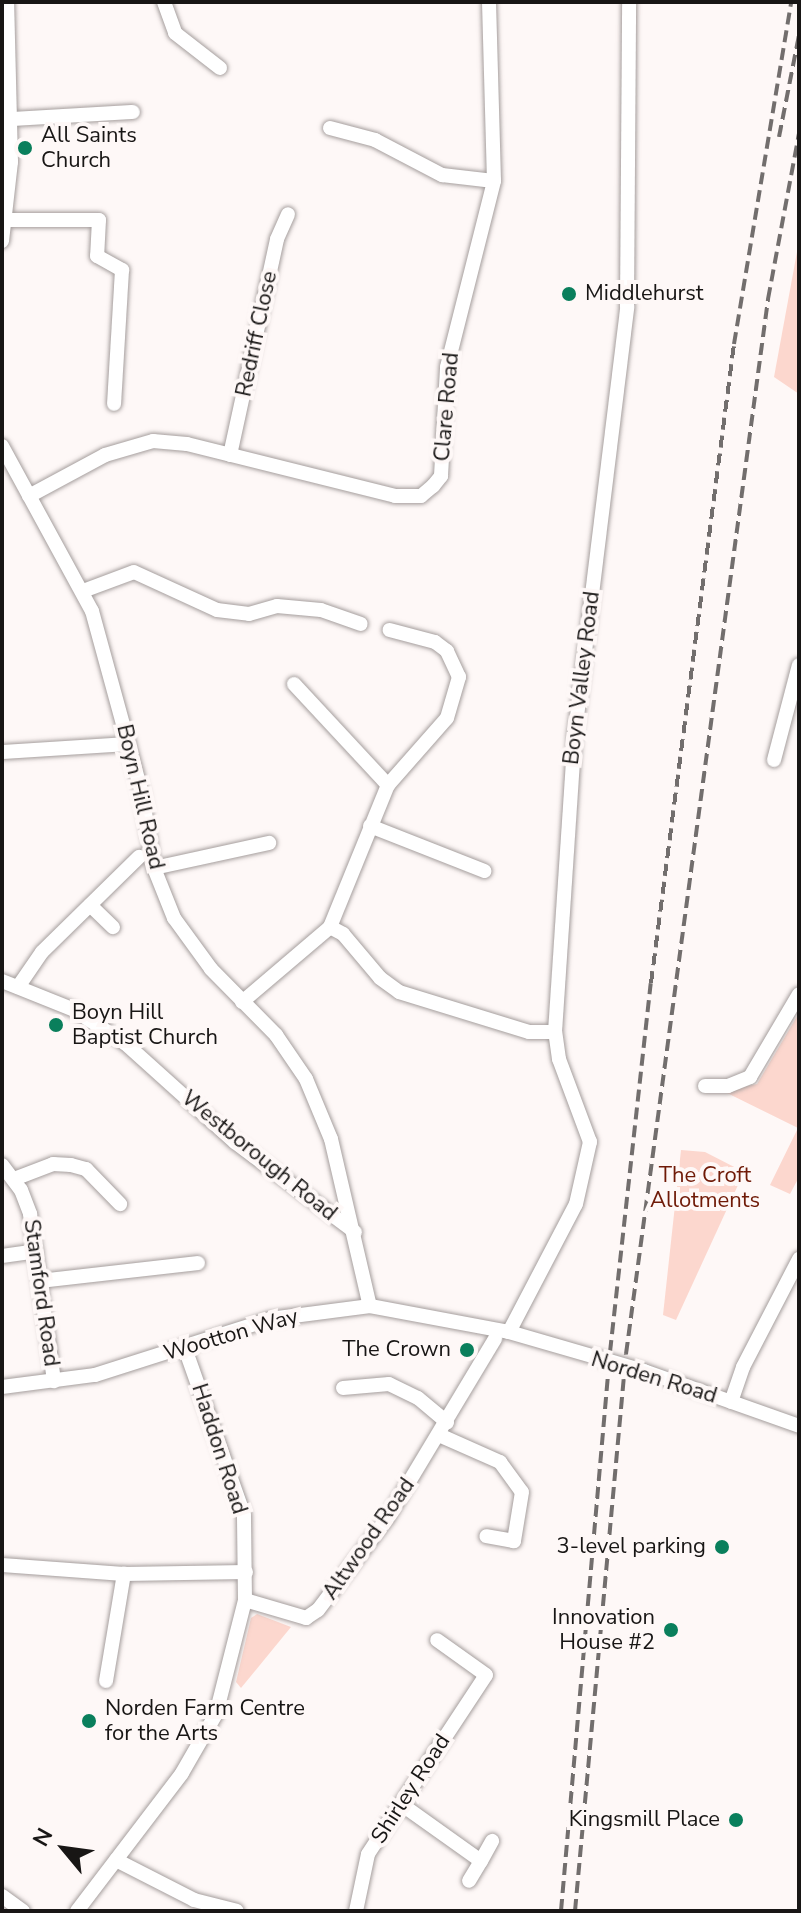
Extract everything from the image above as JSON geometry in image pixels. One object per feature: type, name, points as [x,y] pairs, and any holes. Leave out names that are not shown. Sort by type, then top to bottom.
[{"type":"street","points":[[2,241],[11,119],[6,83],[7,2]]},
{"type":"street","points":[[164,2],[175,33],[220,68]]},
{"type":"street","name":"Clare Road","points":[[29,496],[105,455],[153,441],[230,455],[395,496],[421,496],[433,486],[441,476],[447,367],[494,181],[489,2]]},
{"type":"street","name":"Boyn Valley Road","points":[[502,1336],[576,1204],[590,1142],[559,1059],[555,1032],[575,733],[627,307],[629,2]]},
{"type":"street","points":[[11,119],[133,112]]},
{"type":"street","points":[[330,128],[375,140],[442,175],[494,181]]},
{"type":"street","name":"Redriff Close","points":[[230,455],[277,239],[288,214]]},
{"type":"street","points":[[5,220],[99,220],[97,256],[122,270],[114,404]]},
{"type":"street","name":"Boyn Hill Road","points":[[2,446],[83,591],[129,744],[154,868],[174,918],[242,1002],[276,1035],[306,1079],[331,1139],[370,1306]]},
{"type":"street","points":[[83,591],[134,572],[217,610],[249,614],[292,607],[361,624]]},
{"type":"street","points":[[242,1002],[330,927],[388,785],[447,718],[459,677],[447,651],[435,642],[390,630]]},
{"type":"street","points":[[774,760],[799,665]]},
{"type":"street","points":[[294,684],[388,785]]},
{"type":"street","points":[[2,752],[129,744]]},
{"type":"street","points":[[370,826],[484,871]]},
{"type":"street","points":[[154,868],[269,843]]},
{"type":"street","points":[[18,987],[42,952],[139,857]]},
{"type":"street","points":[[90,905],[113,927]]},
{"type":"street","points":[[330,927],[343,934],[380,978],[399,992],[529,1032],[555,1032]]},
{"type":"street","name":"Westborough Road","points":[[2,981],[74,1010],[126,1044],[235,1142],[355,1232]]},
{"type":"street","points":[[705,1086],[728,1086],[750,1077],[799,994]]},
{"type":"street","points":[[14,1179],[53,1164],[71,1165],[86,1169],[120,1204]]},
{"type":"street","name":"Stamford Road","points":[[2,1165],[14,1179],[30,1214],[54,1381]]},
{"type":"street","points":[[2,1256],[36,1251]]},
{"type":"street","points":[[731,1402],[743,1367],[799,1259]]},
{"type":"street","points":[[40,1281],[198,1263]]},
{"type":"street","name":"Wootton Way","points":[[2,1387],[95,1375],[270,1319],[370,1306],[502,1336]]},
{"type":"street","name":"Norden Road","points":[[502,1336],[731,1402],[799,1426]]},
{"type":"street","name":"Altwood Road","points":[[245,1600],[306,1618],[318,1610],[388,1517],[502,1336]]},
{"type":"street","name":"Haddon Road","points":[[185,1348],[244,1515],[245,1600]]},
{"type":"street","points":[[343,1388],[389,1384],[418,1398],[443,1429],[500,1462],[522,1492],[514,1541],[486,1536]]},
{"type":"street","points":[[2,1565],[124,1574],[246,1572]]},
{"type":"street","points":[[106,1681],[124,1574]]},
{"type":"street","points":[[77,1911],[182,1773],[216,1714],[245,1600]]},
{"type":"street","name":"Shirley Road","points":[[356,1911],[368,1854],[493,1677],[437,1640]]},
{"type":"street","points":[[401,1804],[481,1861]]},
{"type":"street","points":[[469,1881],[492,1841]]},
{"type":"street","points":[[116,1860],[194,1900],[237,1911]]},
{"type":"street","points":[[2,1896],[23,1911]]},
{"type":"green space","points":[[799,241],[799,394],[774,377]]},
{"type":"green space","points":[[799,1013],[799,1177],[790,1194],[770,1185],[798,1128],[723,1091],[757,1084]]},
{"type":"green space","name":"The Croft Allotments","points":[[681,1150],[705,1152],[744,1172],[676,1320],[663,1315]]},
{"type":"green space","points":[[257,1614],[291,1627],[241,1688],[236,1682],[251,1618]]},
{"type":"railway","points":[[561,1911],[610,1352],[651,983],[734,344],[791,2]]},
{"type":"railway","points":[[779,137],[799,35]]},
{"type":"railway","points":[[575,1911],[626,1354],[768,299],[799,133]]},
{"type":"place","name":"All Saints Church","points":[[25,148]]},
{"type":"place","name":"Middlehurst","points":[[569,294]]},
{"type":"place","name":"Boyn Hill Baptist Church","points":[[56,1025]]},
{"type":"place","name":"The Crown","points":[[467,1350]]},
{"type":"place","name":"3-level parking","points":[[722,1547]]},
{"type":"place","name":"Innovation House #2","points":[[671,1630]]},
{"type":"place","name":"Norden Farm Centre for the Arts","points":[[89,1721]]},
{"type":"place","name":"Kingsmill Place","points":[[736,1820]]}]
